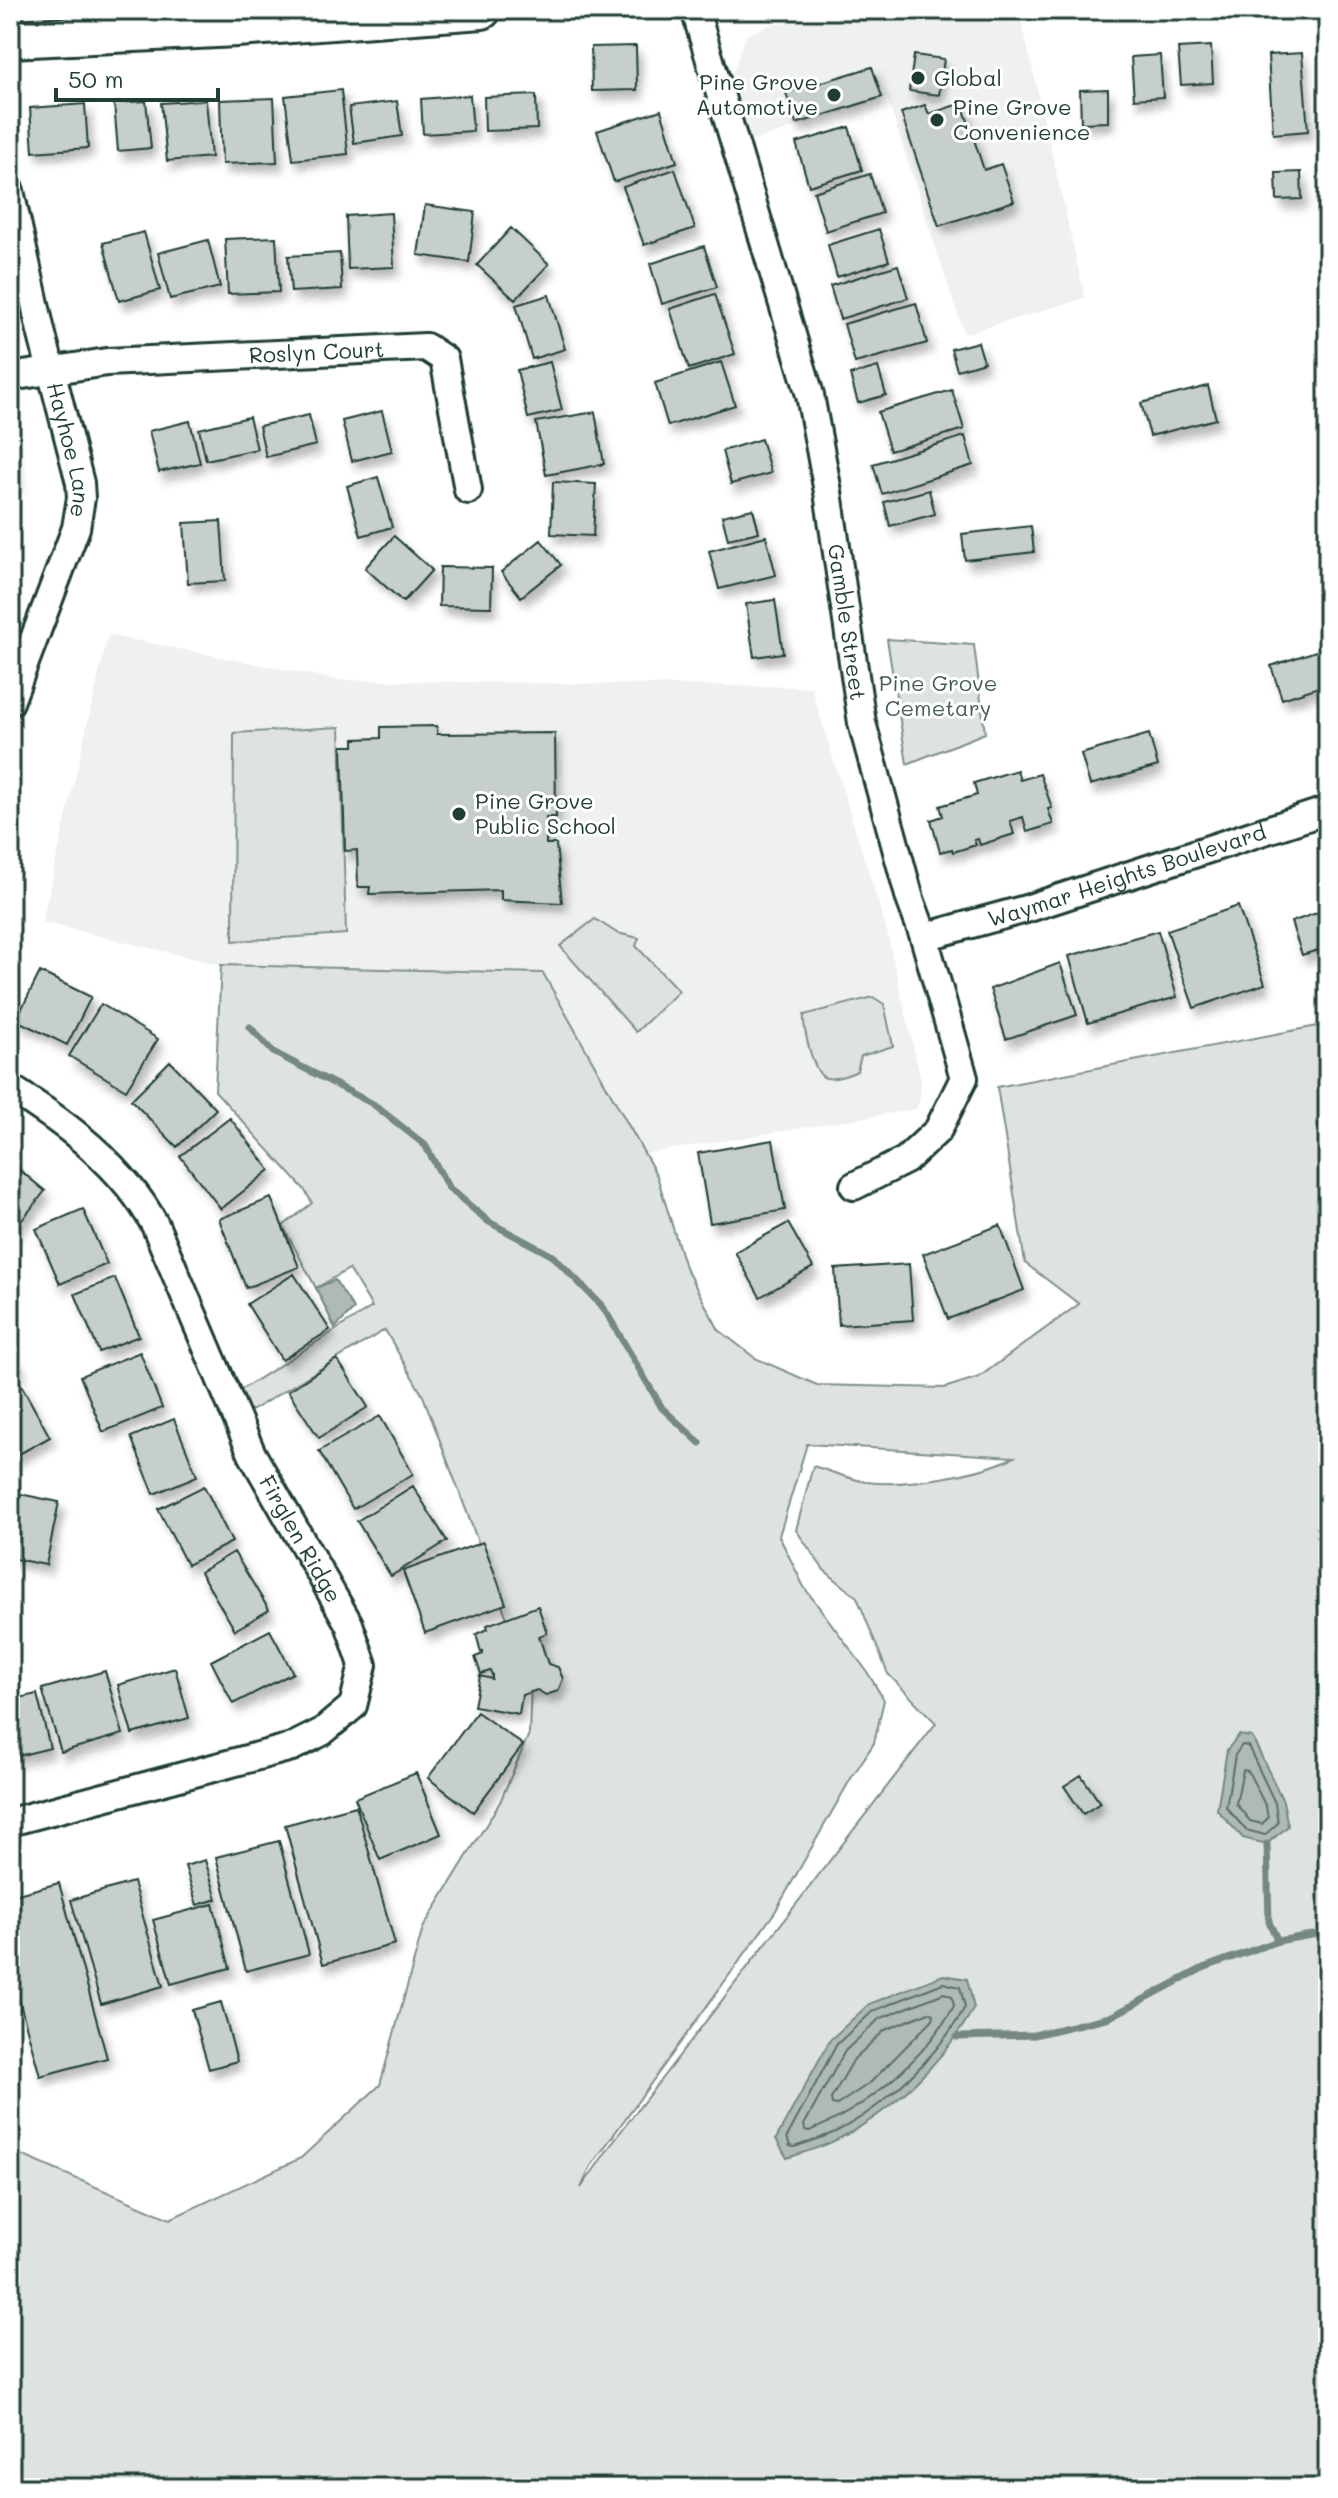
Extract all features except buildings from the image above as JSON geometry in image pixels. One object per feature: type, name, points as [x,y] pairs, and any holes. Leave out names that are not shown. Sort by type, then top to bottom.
[{"type":"main road","points":[[10,39],[237,28],[482,10]]},
{"type":"street","name":"Gamble Street","points":[[695,10],[810,395],[828,492],[862,723],[910,899],[924,937],[964,1078],[938,1130],[906,1160],[854,1186]]},
{"type":"street","name":"Hayhoe Lane","points":[[10,191],[80,483],[79,512],[71,544],[10,702]]},
{"type":"street","name":"Roslyn Court","points":[[10,377],[107,362],[426,347],[444,359],[468,490]]},
{"type":"street","name":"Waymar Heights Boulevard","points":[[924,937],[1026,909],[1328,810]]},
{"type":"street","name":"Firglen Ridge","points":[[10,1088],[104,1158],[142,1200],[252,1454],[349,1624],[363,1665],[353,1706],[322,1732],[292,1747],[10,1822]]},
{"type":"shaded area","points":[[1019,10],[1085,298],[964,334],[887,98],[749,142],[731,78],[746,35],[771,24]]},
{"type":"shaded area","name":"Pine Grove Public School","points":[[108,635],[338,680],[811,687],[886,928],[921,1080],[916,1109],[644,1154],[543,973],[221,965],[42,922]]},
{"type":"green space","name":"Pine Grove Cemetary","points":[[887,639],[974,645],[985,733],[907,764]]},
{"type":"green space","points":[[340,727],[346,934],[233,941],[234,733]]},
{"type":"green space","points":[[595,919],[617,933],[639,938],[636,946],[679,991],[636,1032],[560,946]]},
{"type":"green space","points":[[221,965],[543,973],[657,1176],[685,1267],[719,1330],[755,1358],[817,1385],[944,1388],[979,1377],[1079,1304],[1025,1263],[997,1087],[1328,1024],[1328,2488],[10,2488],[10,2150],[170,2219],[301,2158],[380,2085],[423,1928],[500,1802],[529,1734],[531,1682],[423,1396],[385,1330],[249,1412],[239,1391],[372,1307],[349,1269],[316,1288],[283,1226],[312,1203],[304,1189],[215,1091]],"holes":[[[807,1444],[1014,1457],[963,1474],[901,1483],[867,1482],[813,1466],[796,1530],[824,1570],[857,1597],[888,1674],[936,1723],[615,2139],[581,2188],[591,2166],[775,1912],[874,1743],[884,1700],[866,1670],[804,1587],[779,1536]]]},
{"type":"green space","points":[[873,997],[884,1004],[893,1046],[861,1056],[857,1071],[850,1074],[834,1078],[821,1075],[810,1050],[804,1015]]},
{"type":"water","points":[[335,1280],[354,1309],[335,1328],[316,1288]]},
{"type":"water","points":[[1239,1735],[1252,1737],[1283,1801],[1288,1826],[1267,1844],[1243,1838],[1217,1810],[1227,1750]]},
{"type":"water","points":[[943,1975],[967,1979],[974,2008],[933,2065],[899,2098],[860,2127],[828,2144],[787,2158],[776,2139],[830,2040],[869,2004]]},
{"type":"waterway","points":[[250,1027],[273,1052],[373,1104],[425,1145],[448,1187],[489,1222],[553,1256],[603,1307],[662,1408],[700,1443]]},
{"type":"waterway","points":[[1267,1844],[1269,1922],[1278,1941]]},
{"type":"waterway","points":[[957,2037],[1034,2035],[1110,2017],[1203,1968],[1278,1941],[1328,1932]]},
{"type":"place","name":"Global","points":[[918,78]]},
{"type":"place","name":"Pine Grove Automotive","points":[[834,95]]},
{"type":"place","name":"Pine Grove Convenience","points":[[937,120]]},
{"type":"place","name":"Pine Grove Public School","points":[[459,814]]}]
